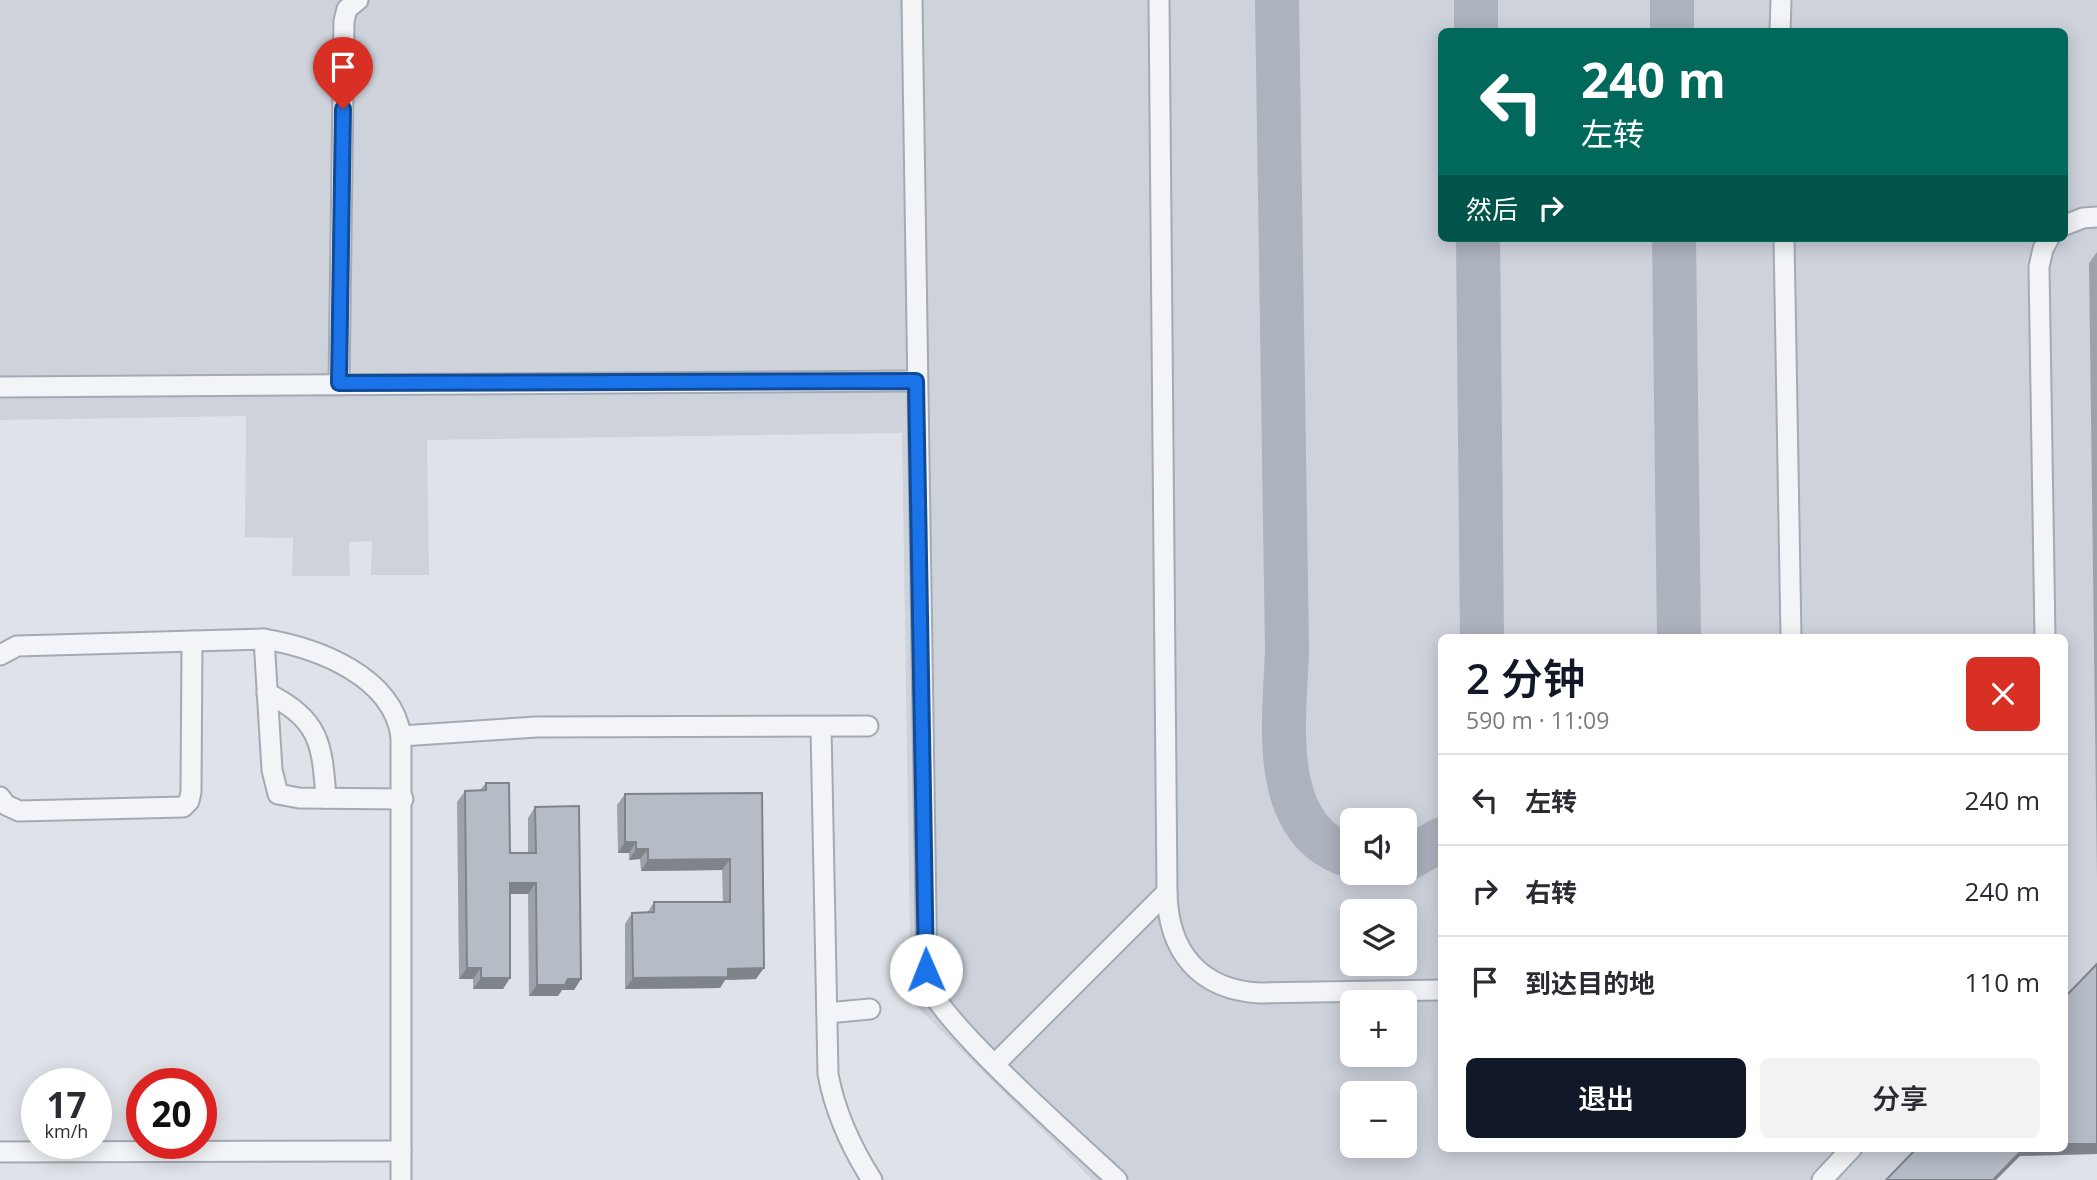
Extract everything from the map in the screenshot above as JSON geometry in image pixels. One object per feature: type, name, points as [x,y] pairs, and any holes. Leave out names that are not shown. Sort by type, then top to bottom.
[{"type":"street","points":[[339,383],[344,22],[347,9],[358,0]]},
{"type":"street","points":[[912,0],[927,981],[934,999],[995,1064],[1117,1180]]},
{"type":"street","points":[[1160,0],[1167,892],[1171,927],[1178,946],[1189,963],[1208,979],[1231,989],[1260,993],[1438,990]]},
{"type":"street","points":[[1780,28],[1781,0]]},
{"type":"street","points":[[2068,224],[2083,218],[2097,217]]},
{"type":"street","points":[[1784,242],[1791,634]]},
{"type":"street","points":[[2045,634],[2039,267],[2047,242]]},
{"type":"street","points":[[0,387],[916,381]]},
{"type":"street","points":[[264,639],[272,777],[278,794],[286,797],[403,799]]},
{"type":"street","points":[[0,654],[17,646],[264,639],[284,642],[331,660],[380,689],[393,706],[401,736],[403,799],[401,1180]]},
{"type":"street","points":[[0,797],[19,811],[183,807],[189,801],[191,792],[192,641]]},
{"type":"street","points":[[267,693],[295,708],[314,729],[320,743],[326,798]]},
{"type":"street","points":[[401,736],[536,727],[868,726]]},
{"type":"street","points":[[821,727],[828,1074],[833,1101],[872,1180]]},
{"type":"street","points":[[995,1064],[1167,892]]},
{"type":"street","points":[[827,1013],[870,1009]]},
{"type":"street","points":[[0,1152],[401,1151]]},
{"type":"street","points":[[1822,1180],[1848,1152]]},
{"type":"shaded area","points":[[0,0],[2097,0],[2097,1154],[2020,1156],[1996,1180],[1093,1180],[911,1001],[902,433],[427,440],[429,575],[371,575],[372,541],[349,542],[350,576],[292,576],[293,538],[245,537],[246,416],[0,420]]},
{"type":"building","points":[[486,783],[509,783],[510,853],[536,853],[535,807],[579,806],[581,979],[568,979],[565,985],[537,985],[536,883],[510,883],[510,978],[481,978],[481,968],[467,968],[465,791],[486,790]]},
{"type":"building","points":[[762,793],[764,968],[728,969],[728,977],[633,978],[632,913],[654,912],[654,902],[730,902],[730,859],[648,860],[648,849],[636,849],[636,842],[625,842],[625,794]]},
{"type":"building","points":[[2097,964],[2097,1144],[2068,1144],[2068,994]]},
{"type":"building","points":[[1913,1152],[2020,1152],[1993,1180],[1886,1180]]},
{"type":"taxiway","points":[[1277,0],[1287,650],[1284,739],[1293,798],[1306,823],[1325,843],[1340,850]]},
{"type":"taxiway","points":[[1476,0],[1476,28]]},
{"type":"taxiway","points":[[1672,0],[1672,28]]},
{"type":"taxiway","points":[[1478,242],[1482,634]]},
{"type":"taxiway","points":[[1674,242],[1679,634]]},
{"type":"taxiway","points":[[1417,853],[1438,841]]},
{"type":"route","points":[[343,109],[339,383],[916,381],[926,970]]}]
